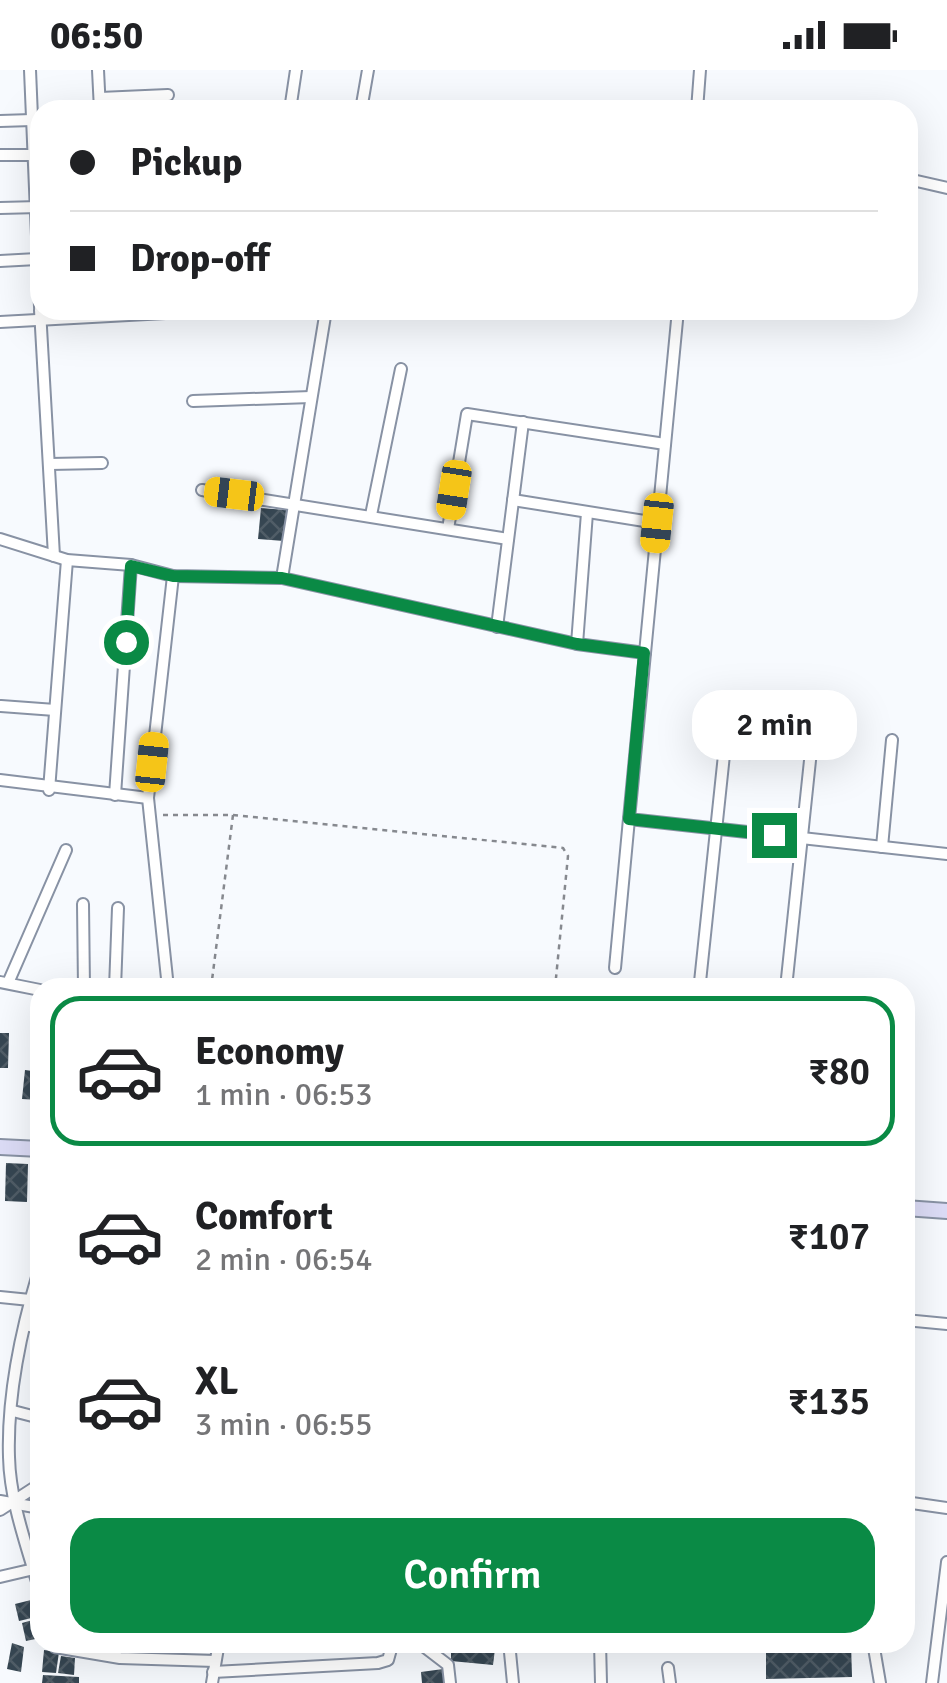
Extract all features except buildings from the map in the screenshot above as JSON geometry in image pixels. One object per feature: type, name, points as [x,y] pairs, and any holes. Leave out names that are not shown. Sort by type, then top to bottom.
[{"type":"main road","points":[[0,1147],[30,1148]]},
{"type":"main road","points":[[915,1209],[947,1211]]},
{"type":"street","points":[[30,70],[31,100]]},
{"type":"street","points":[[98,70],[100,100]]},
{"type":"street","points":[[292,100],[296,70]]},
{"type":"street","points":[[363,100],[368,70]]},
{"type":"street","points":[[697,100],[700,70]]},
{"type":"street","points":[[130,100],[168,95]]},
{"type":"street","points":[[0,121],[30,120]]},
{"type":"street","points":[[0,155],[30,154]]},
{"type":"street","points":[[918,181],[947,188]]},
{"type":"street","points":[[0,208],[30,207]]},
{"type":"street","points":[[0,261],[30,259]]},
{"type":"street","points":[[0,322],[30,314]]},
{"type":"street","points":[[41,320],[54,556]]},
{"type":"street","points":[[282,578],[324,320]]},
{"type":"street","points":[[614,968],[677,320]]},
{"type":"street","points":[[371,515],[401,368]]},
{"type":"street","points":[[194,401],[311,398]]},
{"type":"street","points":[[448,529],[467,414],[665,444]]},
{"type":"street","points":[[497,627],[522,422]]},
{"type":"street","points":[[50,464],[102,462]]},
{"type":"street","points":[[202,490],[297,502],[508,539]]},
{"type":"street","points":[[513,500],[657,523]]},
{"type":"street","points":[[577,644],[587,514]]},
{"type":"street","points":[[0,539],[66,560],[131,566],[173,576],[282,578],[577,644],[644,653]]},
{"type":"street","points":[[50,790],[66,560]]},
{"type":"street","points":[[115,796],[131,566]]},
{"type":"street","points":[[167,978],[148,798],[173,576]]},
{"type":"street","points":[[1,706],[55,710]]},
{"type":"street","points":[[700,978],[728,717]]},
{"type":"street","points":[[787,978],[813,732]]},
{"type":"street","points":[[882,847],[892,740]]},
{"type":"street","points":[[0,780],[50,790],[148,798]]},
{"type":"street","points":[[629,819],[947,854]]},
{"type":"street","points":[[30,988],[4,983],[66,850]]},
{"type":"street","points":[[82,904],[84,978]]},
{"type":"street","points":[[115,978],[118,908]]},
{"type":"street","points":[[0,1297],[30,1300],[4,1456],[30,1556]]},
{"type":"street","points":[[915,1321],[947,1324]]},
{"type":"street","points":[[25,1325],[30,1326]]},
{"type":"street","points":[[13,1410],[30,1415]]},
{"type":"street","points":[[0,1510],[30,1491]]},
{"type":"street","points":[[0,1501],[30,1506]]},
{"type":"street","points":[[915,1503],[947,1508]]},
{"type":"street","points":[[932,1683],[947,1562]]},
{"type":"street","points":[[0,1578],[30,1570]]},
{"type":"street","points":[[90,1653],[240,1678],[378,1662],[388,1660],[390,1653]]},
{"type":"street","points":[[120,1658],[121,1653]]},
{"type":"street","points":[[432,1653],[448,1666],[450,1683]]},
{"type":"street","points":[[510,1653],[513,1683]]},
{"type":"street","points":[[600,1653],[601,1683]]},
{"type":"street","points":[[875,1653],[880,1683]]},
{"type":"street","points":[[668,1668],[670,1683]]},
{"type":"path","points":[[152,815],[233,815],[562,848],[568,856],[556,978]]},
{"type":"path","points":[[213,978],[233,815]]},
{"type":"route","points":[[126,642],[131,566],[173,576],[282,578],[577,644],[644,653],[629,819],[774,835]]}]
